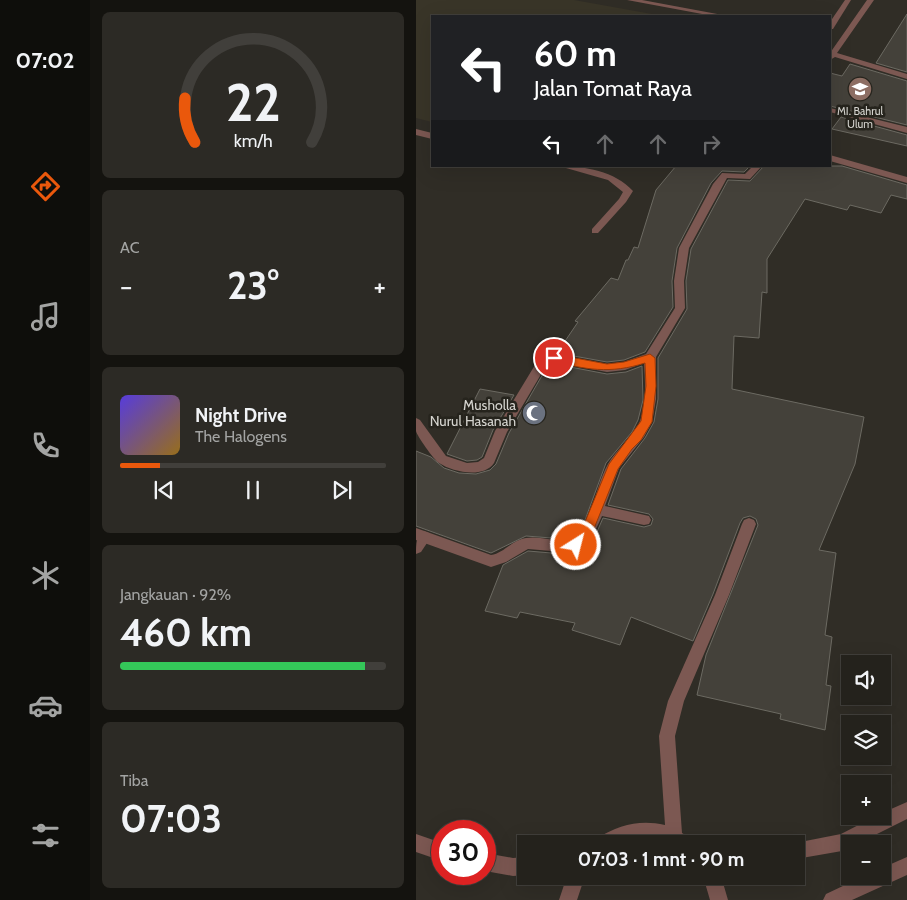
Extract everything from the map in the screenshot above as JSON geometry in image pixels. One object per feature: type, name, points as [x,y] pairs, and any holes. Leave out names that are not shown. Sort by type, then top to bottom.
[{"type":"street","points":[[630,0],[692,8],[720,15]]},
{"type":"street","points":[[831,26],[848,0]]},
{"type":"street","points":[[871,0],[831,56],[907,77]]},
{"type":"street","points":[[831,110],[907,130]]},
{"type":"street","points":[[416,132],[431,136]]},
{"type":"street","points":[[831,158],[907,180]]},
{"type":"street","points":[[567,167],[612,178],[628,191],[623,200],[595,231]]},
{"type":"street","points":[[419,540],[495,561],[500,560],[523,543],[568,546],[580,544],[585,537],[613,467],[637,437],[646,422],[651,386],[650,358],[680,308],[679,281],[684,248],[718,184],[725,175],[747,177],[757,167]]},
{"type":"street","points":[[416,424],[442,459],[467,468],[478,467],[487,464],[490,460],[501,431],[539,368],[549,359],[554,358],[607,368],[625,366],[650,358]]},
{"type":"street","points":[[596,510],[644,520]]},
{"type":"street","points":[[678,835],[667,736],[676,701],[722,595],[749,524]]},
{"type":"street","points":[[805,848],[842,842],[907,810]]},
{"type":"street","points":[[619,835],[633,830],[654,831],[665,835]]},
{"type":"street","points":[[416,843],[431,848]]},
{"type":"street","points":[[496,864],[517,867]]},
{"type":"street","points":[[832,900],[907,866]]},
{"type":"street","points":[[568,900],[573,885]]},
{"type":"street","points":[[715,885],[719,900]]},
{"type":"shaded area","points":[[416,0],[574,0],[657,15],[431,15],[431,122],[416,118]]},
{"type":"building","points":[[907,14],[907,72],[876,63]]},
{"type":"building","points":[[850,64],[907,81],[907,125],[831,106],[831,73],[842,76]]},
{"type":"building","points":[[841,117],[907,135],[907,146],[832,129]]},
{"type":"building","points":[[842,166],[907,185],[907,199],[891,195],[881,213],[850,205],[847,210],[805,199],[767,259],[767,293],[762,292],[759,338],[734,336],[732,389],[864,417],[855,464],[819,550],[836,553],[825,635],[832,637],[826,685],[831,686],[825,730],[780,719],[781,714],[697,695],[706,655],[758,525],[756,519],[750,516],[743,518],[740,523],[693,641],[631,617],[620,645],[572,630],[575,623],[520,612],[517,618],[485,611],[503,565],[528,551],[563,554],[581,551],[593,541],[603,518],[644,527],[651,525],[653,519],[649,514],[608,505],[621,469],[645,438],[654,422],[658,399],[658,358],[687,309],[686,281],[691,249],[728,180],[750,181],[763,167]]},
{"type":"building","points":[[675,167],[749,167],[744,172],[722,171],[711,183],[677,248],[672,281],[673,307],[645,352],[624,360],[607,362],[557,353],[578,322],[575,321],[611,278],[618,280],[626,260],[628,260],[634,247],[638,248],[656,190]]},
{"type":"building","points":[[554,364],[607,374],[626,372],[642,366],[643,400],[638,420],[632,432],[606,463],[585,520],[575,536],[564,539],[526,536],[491,553],[416,526],[416,451],[431,457],[444,468],[459,473],[476,474],[490,470],[496,464],[509,433],[544,372]]},
{"type":"building","points":[[480,389],[514,395],[493,430],[482,457],[477,460],[467,461],[447,454]]},
{"type":"place","name":"MI. Bahrul Ulum","points":[[860,89]]},
{"type":"place","name":"Musholla Nurul Hasanah","points":[[534,413]]},
{"type":"route","points":[[554,358],[607,368],[625,366],[650,358],[651,386],[646,422],[637,437],[613,467],[585,537],[580,544],[576,545]]}]
